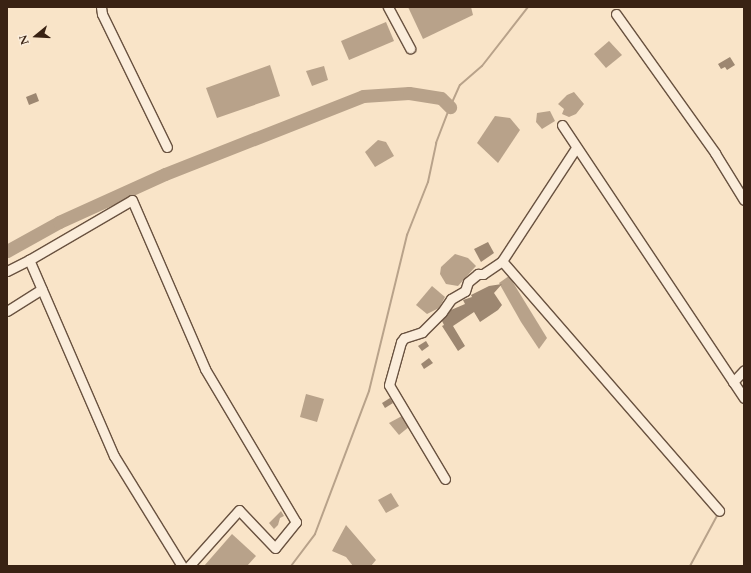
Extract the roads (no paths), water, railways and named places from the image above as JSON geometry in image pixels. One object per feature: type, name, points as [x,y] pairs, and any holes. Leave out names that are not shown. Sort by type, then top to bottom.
[{"type":"street","points":[[101,7],[102,14],[167,146]]},
{"type":"street","points":[[388,7],[410,48]]},
{"type":"street","points":[[616,14],[715,153],[744,200]]},
{"type":"street","points":[[562,125],[744,398]]},
{"type":"street","points":[[445,479],[389,385],[401,342],[404,338],[422,332],[442,312],[452,299],[465,291],[468,282],[478,274],[483,274],[502,262],[576,148]]},
{"type":"street","points":[[7,271],[29,260],[132,200],[205,369],[296,522],[275,548],[239,510],[189,566]]},
{"type":"street","points":[[29,260],[114,456],[182,566]]},
{"type":"street","points":[[502,262],[719,511]]},
{"type":"street","points":[[7,311],[42,289]]},
{"type":"street","points":[[733,382],[744,370]]},
{"type":"waterway","points":[[291,566],[315,534],[369,391],[407,235],[428,182],[436,143],[450,107],[460,85],[482,66],[528,7]]},
{"type":"waterway","points":[[7,251],[59,222],[165,174],[363,96],[409,93],[441,98],[450,107]]},
{"type":"waterway","points":[[690,566],[718,514]]}]
